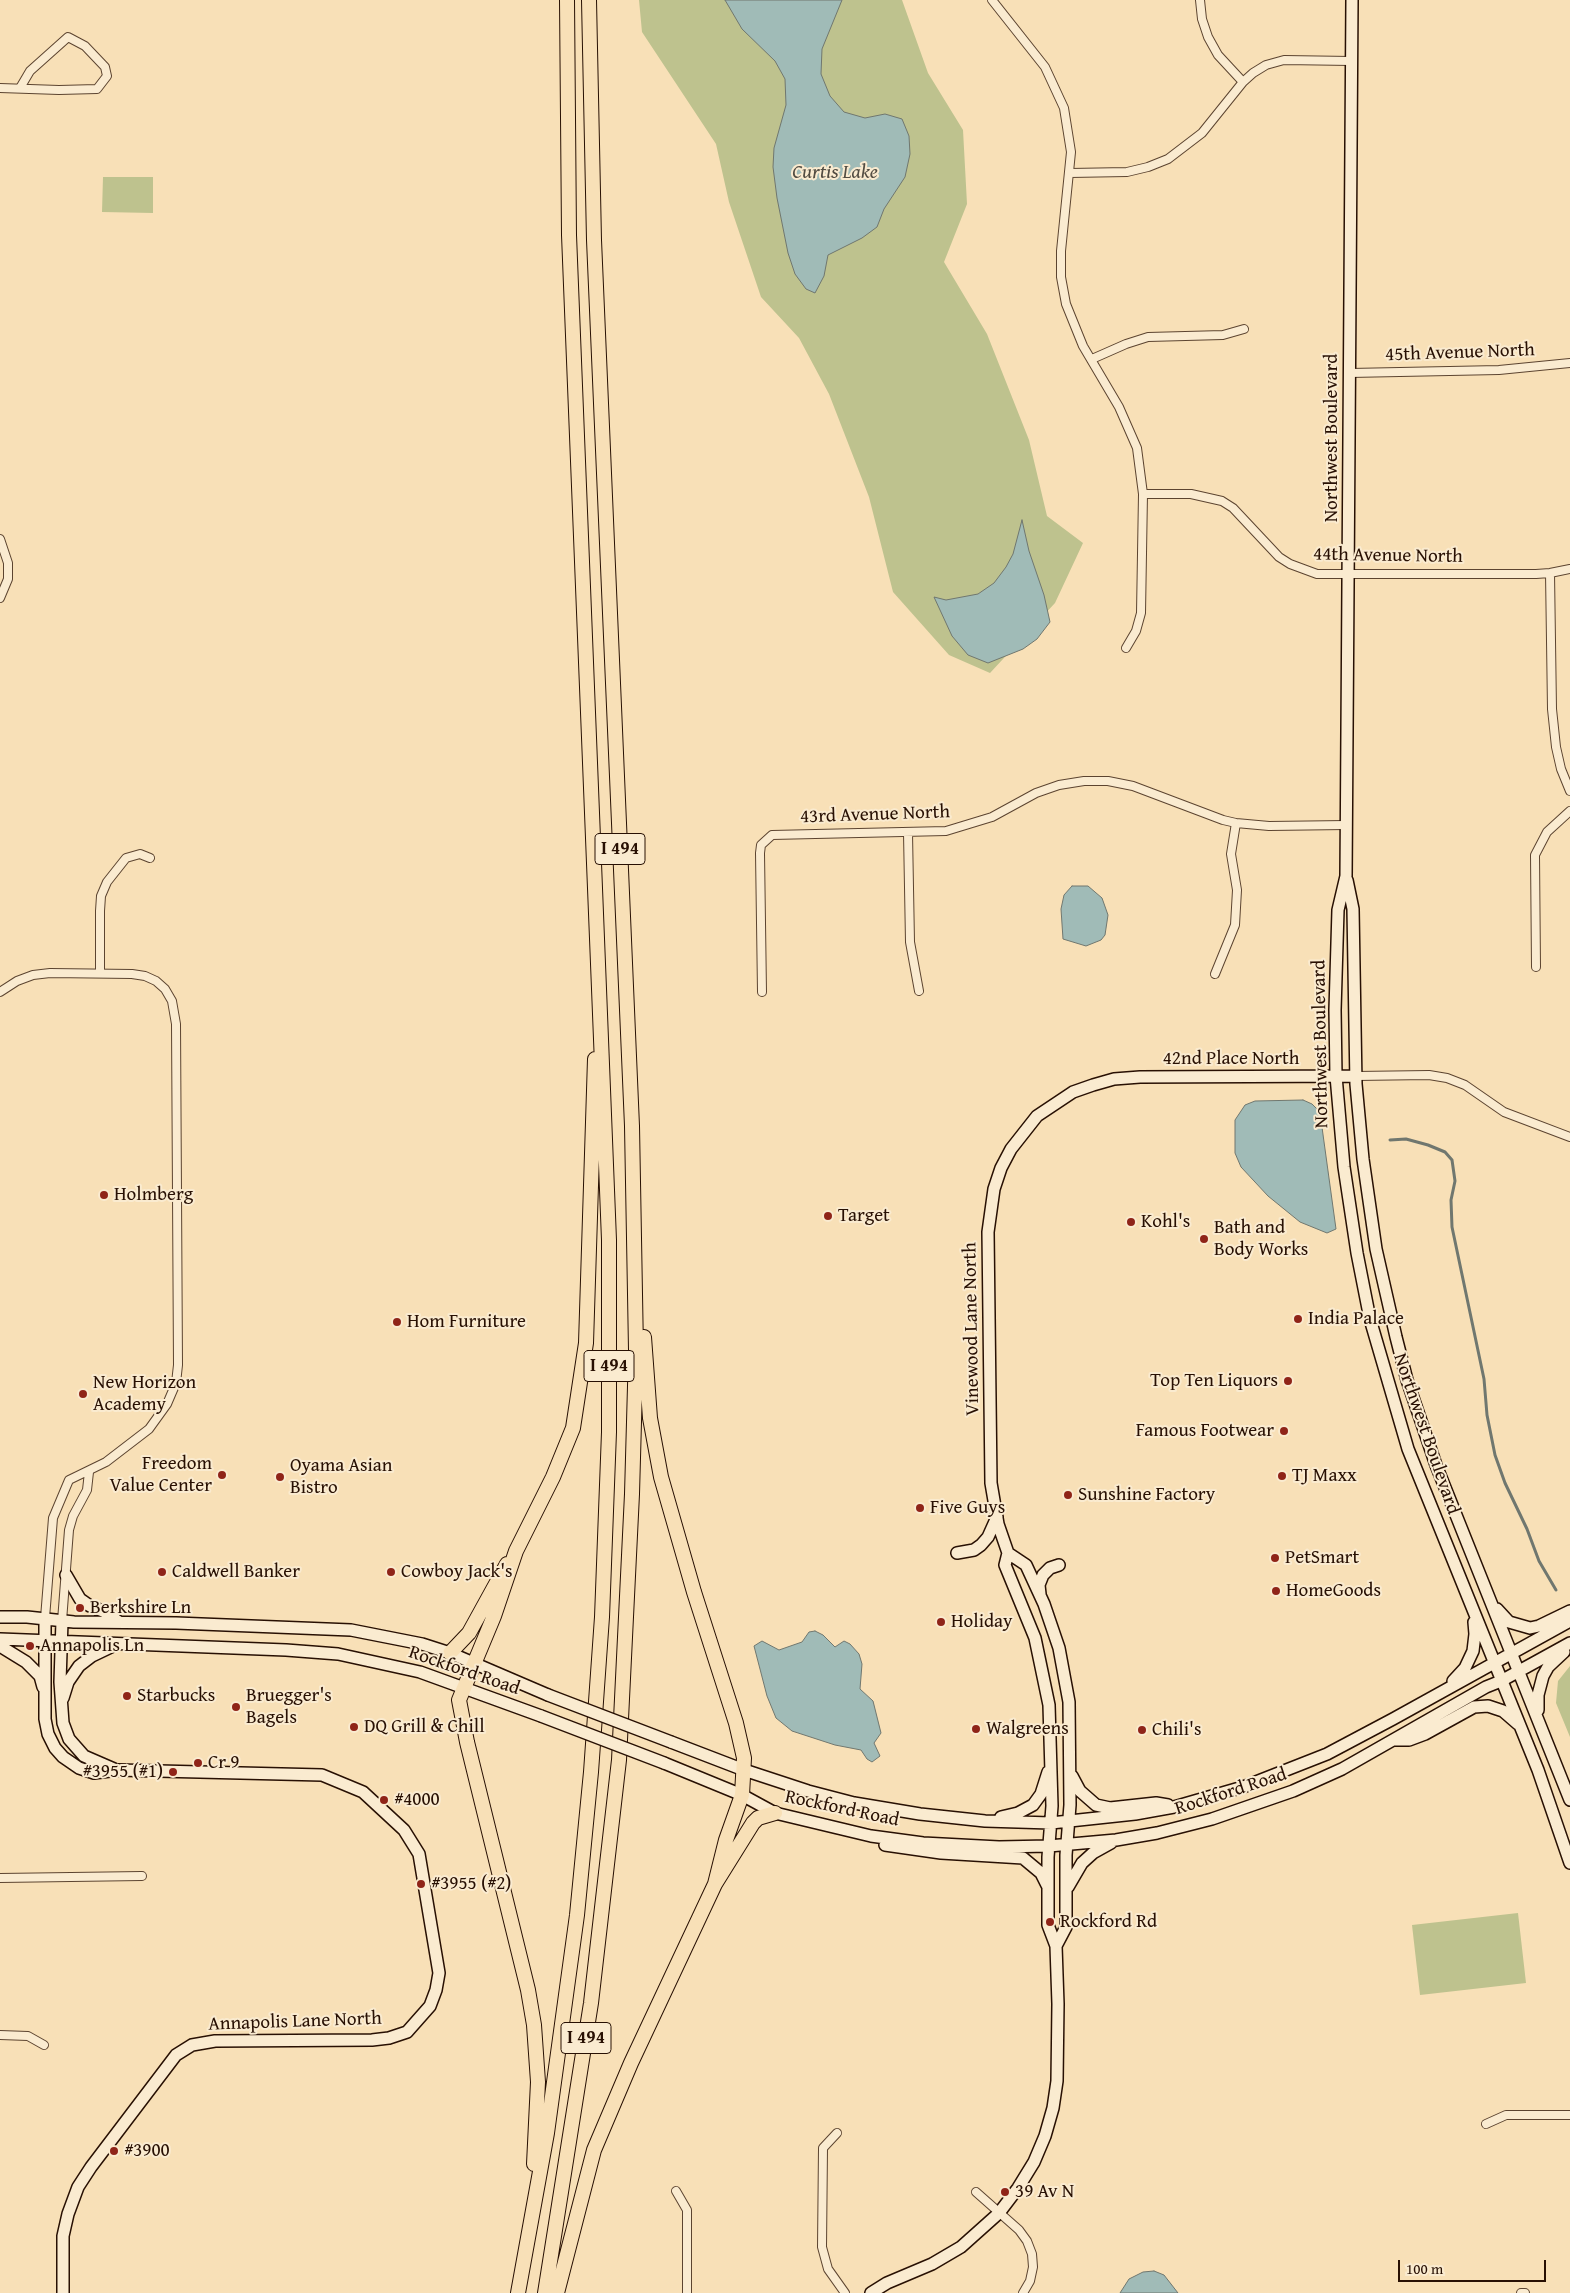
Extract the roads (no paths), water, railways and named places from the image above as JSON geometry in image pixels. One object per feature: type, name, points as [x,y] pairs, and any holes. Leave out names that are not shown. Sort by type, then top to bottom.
[{"type":"highway","name":"I 494","points":[[518,2293],[547,2133],[577,1915],[592,1768],[602,1617],[609,1432],[609,1240],[569,235],[567,0]]},
{"type":"highway","name":"I 494","points":[[545,2293],[590,2012],[619,1760],[632,1494],[636,1350],[632,1126],[594,240],[590,0]]},
{"type":"highway","points":[[532,2219],[538,2082],[534,2024],[528,1990],[462,1719],[460,1700],[494,1616],[516,1552],[565,1450],[573,1428],[586,1343],[594,1063],[602,1039]]},
{"type":"highway","points":[[635,1246],[648,1397],[658,1463],[688,1574],[736,1723],[744,1770],[742,1795],[726,1840],[715,1884]]},
{"type":"highway","points":[[450,1653],[469,1633],[501,1571],[516,1552]]},
{"type":"highway","points":[[557,2293],[588,2171],[604,2124],[715,1884],[753,1823],[758,1818],[775,1813]]},
{"type":"main road","name":"Northwest Boulevard","points":[[1352,0],[1346,876],[1353,909],[1356,1076],[1369,1204],[1376,1249],[1396,1337],[1436,1465],[1570,1800]]},
{"type":"main road","name":"Northwest Boulevard","points":[[1346,876],[1338,910],[1335,1010],[1336,1076],[1348,1201],[1372,1328],[1408,1449],[1548,1797],[1570,1863]]},
{"type":"main road","name":"42nd Place North","points":[[1037,1116],[1073,1092],[1114,1079],[1140,1076],[1356,1076]]},
{"type":"main road","name":"Vinewood Lane North","points":[[871,2293],[887,2283],[932,2264],[961,2247],[999,2213],[1018,2188],[1034,2162],[1045,2136],[1053,2108],[1057,2081],[1056,1946],[1048,1925],[1052,1761],[1049,1701],[1035,1638],[1005,1565],[1008,1553],[997,1517],[991,1483],[990,1442],[988,1232],[990,1210],[1001,1168],[1011,1149],[1037,1116]]},
{"type":"main road","points":[[956,1553],[974,1550],[981,1545],[988,1537],[997,1517]]},
{"type":"main road","name":"Vinewood Lane North","points":[[1008,1553],[1026,1565],[1040,1596],[1059,1648],[1069,1702],[1070,1769],[1066,1927],[1056,1946]]},
{"type":"main road","points":[[1040,1596],[1039,1585],[1044,1575],[1050,1568],[1059,1565]]},
{"type":"main road","points":[[66,1575],[80,1599],[90,1606],[105,1612],[119,1622]]},
{"type":"main road","points":[[1492,1605],[1509,1622],[1530,1628],[1540,1626],[1570,1611]]},
{"type":"main road","points":[[1438,1694],[1459,1676],[1473,1651],[1475,1634],[1471,1606]]},
{"type":"main road","name":"Rockford Road","points":[[0,1617],[44,1618],[62,1621],[351,1630],[422,1644],[450,1653],[548,1695],[744,1770],[808,1791],[854,1803],[920,1814],[969,1819],[1051,1823],[1174,1807],[1254,1783],[1356,1740],[1570,1621]]},
{"type":"main road","name":"Annapolis Lane North","points":[[44,1618],[45,1713],[48,1734],[63,1758],[79,1768],[94,1773],[118,1770],[322,1775],[343,1782],[363,1792],[404,1830],[419,1854],[439,1973],[436,1990],[430,2006],[407,2032],[389,2038],[372,2040],[215,2041],[192,2045],[176,2055],[96,2160],[78,2187],[62,2236],[63,2293]]},
{"type":"main road","name":"Annapolis Lane North","points":[[62,1621],[61,1704],[64,1724],[76,1749],[84,1756],[118,1770]]},
{"type":"main road","name":"Rockford Road","points":[[0,1639],[302,1650],[338,1654],[413,1670],[664,1763],[742,1795],[775,1813],[871,1836],[960,1846],[1049,1846],[1116,1840],[1165,1831],[1246,1808],[1333,1773],[1486,1687],[1502,1681],[1570,1644]]},
{"type":"main road","points":[[61,1704],[68,1682],[79,1666],[92,1656],[119,1643]]},
{"type":"main road","points":[[1538,1719],[1538,1695],[1543,1676],[1551,1663],[1570,1644]]},
{"type":"main road","points":[[0,1646],[17,1655],[40,1676],[45,1696]]},
{"type":"main road","points":[[1393,1740],[1409,1740],[1474,1707],[1481,1706],[1503,1711],[1511,1716],[1521,1729]]},
{"type":"main road","points":[[969,1819],[1009,1815],[1033,1805],[1041,1794],[1052,1761]]},
{"type":"main road","points":[[1070,1769],[1080,1792],[1096,1805],[1110,1808],[1156,1803],[1174,1807]]},
{"type":"main road","points":[[871,1836],[886,1846],[909,1850],[1023,1858],[1041,1872],[1048,1888]]},
{"type":"main road","points":[[1066,1891],[1075,1872],[1082,1863],[1093,1853],[1116,1840]]},
{"type":"street","points":[[992,0],[1031,48],[1055,87],[1064,108],[1071,152],[1061,251],[1061,277],[1066,304],[1073,326],[1130,427],[1139,457],[1143,494],[1140,614],[1136,631],[1126,648]]},
{"type":"street","points":[[1200,0],[1202,19],[1208,38],[1218,55],[1243,82]]},
{"type":"street","points":[[0,88],[98,89],[107,76],[105,66],[85,46],[68,37],[30,71],[20,88]]},
{"type":"street","points":[[1070,173],[1127,172],[1148,167],[1168,159],[1202,133],[1243,82],[1252,73],[1266,65],[1284,60],[1351,61]]},
{"type":"street","points":[[1092,359],[1126,344],[1148,337],[1223,335],[1244,329]]},
{"type":"street","name":"45th Avenue North","points":[[1350,373],[1499,370],[1570,364]]},
{"type":"street","name":"44th Avenue North","points":[[1143,494],[1191,494],[1222,501],[1233,508],[1279,556],[1290,564],[1317,574],[1550,573],[1570,569]]},
{"type":"street","points":[[0,540],[8,563],[8,580],[0,598]]},
{"type":"street","points":[[1550,573],[1552,709],[1556,747],[1561,769],[1570,791]]},
{"type":"street","name":"43rd Avenue North","points":[[762,992],[760,853],[765,840],[772,835],[946,831],[992,816],[1036,793],[1059,785],[1084,781],[1108,781],[1133,786],[1216,818],[1236,823],[1269,826],[1346,825]]},
{"type":"street","points":[[1536,967],[1535,855],[1547,832],[1570,811]]},
{"type":"street","points":[[1215,974],[1235,925],[1237,890],[1232,854],[1236,823]]},
{"type":"street","points":[[908,833],[910,942],[919,991]]},
{"type":"street","points":[[100,973],[101,896],[107,882],[126,858],[140,854],[150,858]]},
{"type":"street","points":[[0,992],[17,980],[33,975],[100,973],[145,976],[156,981],[165,989],[172,1001],[178,1053],[178,1365],[176,1382],[170,1400],[149,1429],[106,1462],[89,1472],[69,1480],[53,1518],[44,1618]]},
{"type":"street","name":"42nd Place North","points":[[1356,1076],[1429,1075],[1446,1078],[1465,1085],[1504,1112],[1570,1137]]},
{"type":"street","points":[[62,1621],[69,1530],[73,1516],[87,1490],[89,1472]]},
{"type":"street","points":[[0,1878],[142,1876]]},
{"type":"street","points":[[0,2034],[28,2036],[44,2045]]},
{"type":"street","points":[[1486,2124],[1506,2115],[1570,2115]]},
{"type":"street","points":[[837,2133],[823,2148],[822,2247],[828,2269],[845,2293]]},
{"type":"street","points":[[676,2191],[687,2210],[687,2293]]},
{"type":"street","points":[[976,2192],[1019,2230],[1027,2241],[1032,2254],[1033,2267],[1030,2281],[1023,2293]]},
{"type":"water","name":"Curtis Lake","points":[[725,0],[842,0],[822,49],[821,74],[830,96],[844,112],[865,118],[885,114],[902,119],[909,136],[910,154],[905,177],[884,209],[877,227],[862,238],[828,255],[824,276],[815,293],[806,289],[795,274],[788,253],[777,198],[773,167],[774,148],[786,105],[785,79],[775,61],[742,29]]},
{"type":"water","points":[[1022,520],[1050,622],[1037,639],[1023,649],[988,663],[968,655],[952,636],[934,597],[946,600],[978,594],[994,583],[1013,554]]},
{"type":"water","points":[[1072,886],[1088,886],[1102,898],[1108,915],[1105,935],[1101,940],[1086,946],[1063,939],[1061,909],[1064,895]]},
{"type":"water","points":[[1303,1100],[1312,1104],[1319,1111],[1321,1120],[1336,1229],[1327,1233],[1300,1222],[1268,1196],[1241,1167],[1235,1153],[1235,1120],[1245,1105],[1255,1101]]},
{"type":"water","points":[[815,1631],[823,1635],[835,1647],[844,1641],[850,1644],[859,1654],[862,1664],[860,1689],[873,1701],[881,1733],[874,1743],[880,1756],[872,1762],[867,1759],[861,1750],[835,1745],[792,1731],[776,1718],[767,1696],[754,1646],[762,1641],[779,1650],[802,1642],[809,1632]]},
{"type":"water","points":[[1154,2271],[1164,2275],[1178,2293],[1120,2293],[1129,2279],[1143,2272]]},
{"type":"waterway","points":[[1390,1140],[1406,1139],[1428,1145],[1445,1152],[1452,1160],[1455,1181],[1451,1200],[1452,1227],[1484,1379],[1487,1415],[1495,1455],[1539,1561],[1556,1590]]},
{"type":"place","name":"Holmberg","points":[[104,1195]]},
{"type":"place","name":"Target","points":[[828,1216]]},
{"type":"place","name":"Kohl's","points":[[1131,1222]]},
{"type":"place","name":"Bath and Body Works","points":[[1204,1239]]},
{"type":"place","name":"India Palace","points":[[1298,1319]]},
{"type":"place","name":"Hom Furniture","points":[[397,1322]]},
{"type":"place","name":"Top Ten Liquors","points":[[1288,1381]]},
{"type":"place","name":"New Horizon Academy","points":[[83,1394]]},
{"type":"place","name":"Famous Footwear","points":[[1284,1431]]},
{"type":"place","name":"Freedom Value Center","points":[[222,1475]]},
{"type":"place","name":"TJ Maxx","points":[[1282,1476]]},
{"type":"place","name":"Oyama Asian Bistro","points":[[280,1477]]},
{"type":"place","name":"Sunshine Factory","points":[[1068,1495]]},
{"type":"place","name":"Five Guys","points":[[920,1508]]},
{"type":"place","name":"PetSmart","points":[[1275,1558]]},
{"type":"place","name":"Caldwell Banker","points":[[162,1572]]},
{"type":"place","name":"Cowboy Jack's","points":[[391,1572]]},
{"type":"place","name":"HomeGoods","points":[[1276,1591]]},
{"type":"place","name":"Berkshire Ln","points":[[80,1608]]},
{"type":"place","name":"Holiday","points":[[941,1622]]},
{"type":"place","name":"Annapolis Ln","points":[[30,1646]]},
{"type":"place","name":"Starbucks","points":[[127,1696]]},
{"type":"place","name":"Bruegger's Bagels","points":[[236,1707]]},
{"type":"place","name":"DQ Grill & Chill","points":[[354,1727]]},
{"type":"place","name":"Walgreens","points":[[976,1729]]},
{"type":"place","name":"Chili's","points":[[1142,1730]]},
{"type":"place","name":"Cr 9","points":[[198,1763]]},
{"type":"place","name":"#3955 (#1)","points":[[173,1772]]},
{"type":"place","name":"#4000","points":[[384,1800]]},
{"type":"place","name":"#3955 (#2)","points":[[421,1884]]},
{"type":"place","name":"Rockford Rd","points":[[1050,1922]]},
{"type":"place","name":"#3900","points":[[114,2151]]},
{"type":"place","name":"39 Av N","points":[[1005,2192]]}]
